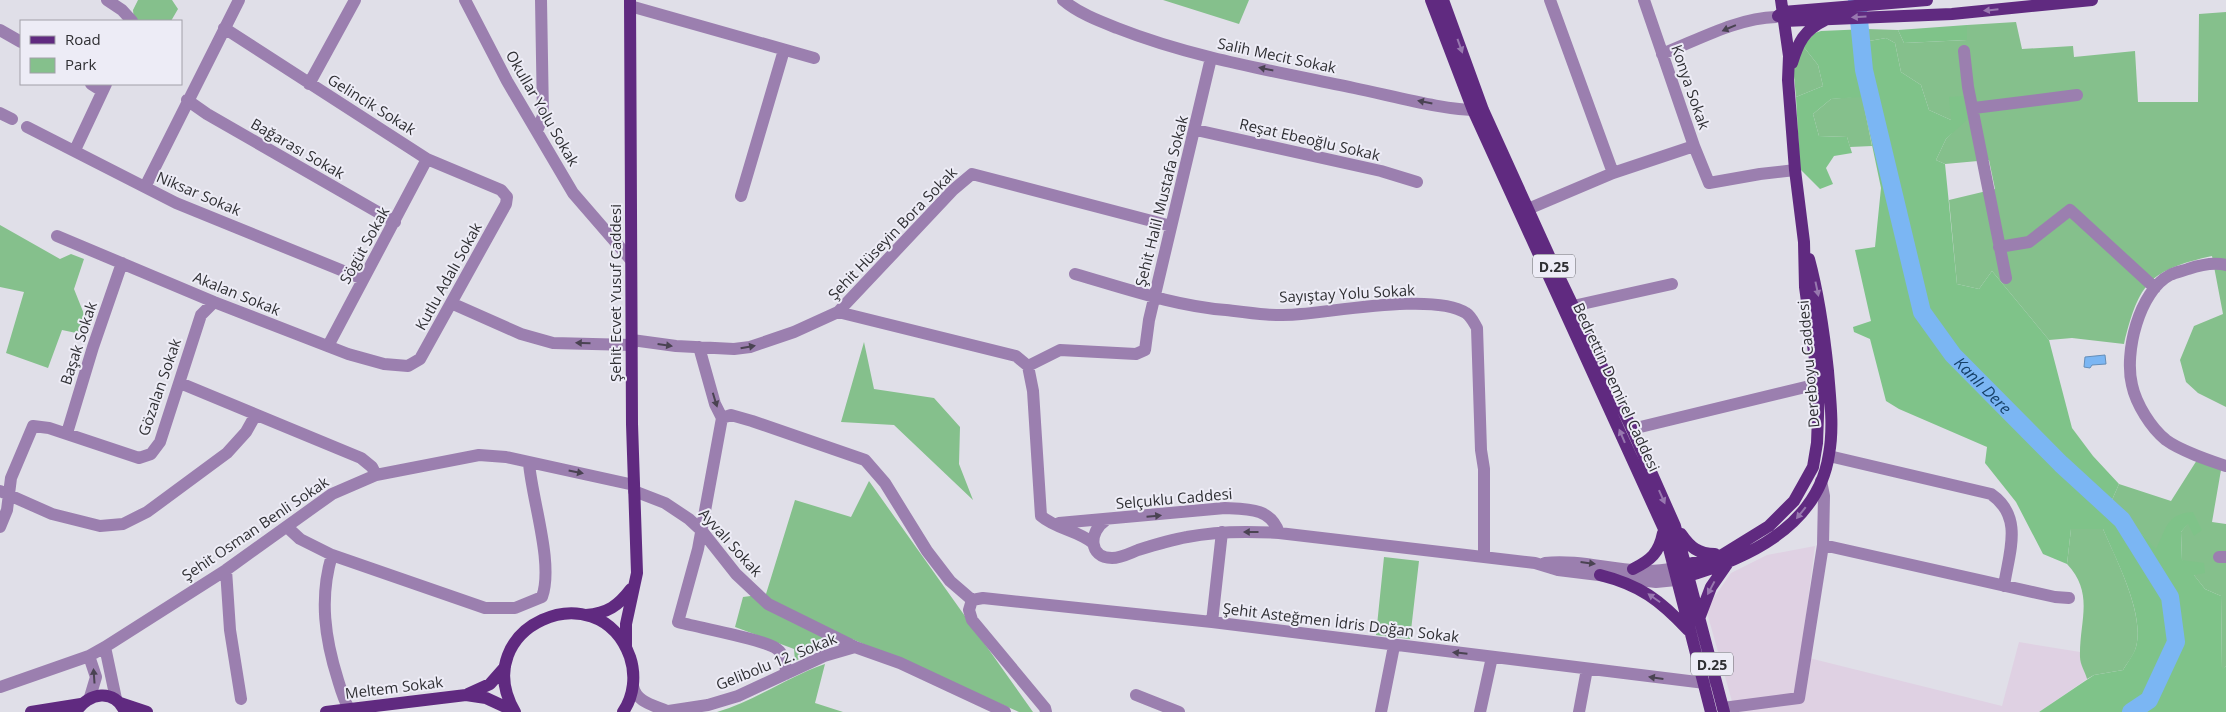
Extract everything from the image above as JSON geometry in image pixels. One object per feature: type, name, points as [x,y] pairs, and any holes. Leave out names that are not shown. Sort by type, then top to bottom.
[{"type":"main road","name":"Bedrettin Demirel Caddesi","points":[[1431,0],[1478,110],[1687,570]]},
{"type":"main road","name":"Bedrettin Demirel Caddesi","points":[[1443,0],[1478,110],[1528,209],[1632,429],[1669,528],[1675,574]]},
{"type":"main road","name":"Dereboyu Caddesi","points":[[1725,559],[1769,526],[1794,501],[1813,467],[1817,443],[1818,384],[1805,287],[1804,242],[1795,170],[1781,13],[1775,0]]},
{"type":"main road","points":[[1808,0],[1833,13]]},
{"type":"main road","points":[[1880,11],[1927,0]]},
{"type":"main road","points":[[1781,13],[1880,11],[1952,14],[2092,0]]},
{"type":"main road","name":"Şehit Ecvet Yusuf Caddesi","points":[[626,646],[626,624],[637,573],[632,342],[630,3]]},
{"type":"main road","points":[[1788,80],[1798,42],[1811,27],[1833,13]]},
{"type":"main road","name":"Dereboyu Caddesi","points":[[1675,574],[1761,547],[1779,535],[1801,514],[1821,481],[1829,456],[1831,421],[1825,341],[1818,290],[1804,242]]},
{"type":"main road","points":[[1633,569],[1648,562],[1657,554],[1669,528],[1698,552],[1725,559],[1710,587],[1700,616]]},
{"type":"main road","name":"D.25","points":[[1687,570],[1700,616],[1719,711]]},
{"type":"main road","name":"D.25","points":[[1675,574],[1689,632],[1705,683],[1719,711]]},
{"type":"main road","points":[[1600,575],[1638,588],[1653,596],[1668,608],[1689,632]]},
{"type":"main road","points":[[514,712],[506,690],[505,667],[510,650],[520,635],[534,623],[550,615],[568,613],[586,615],[609,611],[620,603],[634,585]]},
{"type":"main road","points":[[586,615],[602,622],[615,632],[626,646],[633,666],[633,686],[623,712]]},
{"type":"main road","name":"Meltem Sokak","points":[[466,695],[490,684],[505,667]]},
{"type":"main road","points":[[31,712],[82,704],[106,695],[120,705],[147,712]]},
{"type":"main road","name":"Meltem Sokak","points":[[326,712],[466,695],[486,698],[514,712]]},
{"type":"street","points":[[107,0],[122,10],[131,20]]},
{"type":"street","points":[[144,188],[239,0]]},
{"type":"street","points":[[309,84],[356,0]]},
{"type":"street","name":"Okullar Yolu Sokak","points":[[465,0],[507,81],[573,193],[631,260]]},
{"type":"street","points":[[537,131],[543,116],[542,0]]},
{"type":"street","points":[[1550,0],[1613,174]]},
{"type":"street","name":"Konya Sokak","points":[[1644,0],[1694,146],[1710,183],[1795,170]]},
{"type":"street","name":"Salih Mecit Sokak","points":[[1069,2],[1139,36],[1211,58],[1478,110]]},
{"type":"street","points":[[630,3],[814,58]]},
{"type":"street","points":[[1662,54],[1740,23],[1781,13]]},
{"type":"street","name":"Gelincik Sokak","points":[[224,28],[427,158],[502,190],[507,197]]},
{"type":"street","points":[[0,30],[20,41]]},
{"type":"street","points":[[741,196],[784,50]]},
{"type":"street","points":[[1964,51],[1968,87],[1974,108],[2006,278]]},
{"type":"street","name":"Şehit Halil Mustafa Sokak","points":[[1028,366],[1060,350],[1136,354],[1143,352],[1171,226],[1196,130],[1211,58]]},
{"type":"street","points":[[74,150],[104,87]]},
{"type":"street","points":[[1974,108],[2076,95]]},
{"type":"street","name":"Bağarası Sokak","points":[[187,100],[207,114],[395,222]]},
{"type":"street","name":"Niksar Sokak","points":[[27,127],[144,188],[363,279]]},
{"type":"street","name":"Reşat Ebeoğlu Sokak","points":[[1196,130],[1346,163],[1417,182]]},
{"type":"street","points":[[1528,209],[1613,174],[1694,146]]},
{"type":"street","name":"Sögüt Sokak","points":[[328,346],[395,222],[427,158]]},
{"type":"street","name":"Şehit Hüseyin Bora Sokak","points":[[452,303],[521,334],[553,343],[632,342],[734,349],[750,347],[794,332],[838,312],[954,190],[972,174],[1171,226]]},
{"type":"street","name":"Kutlu Adalı Sokak","points":[[408,366],[420,359],[506,204],[507,197]]},
{"type":"street","points":[[1999,247],[2029,242],[2070,210],[2155,288]]},
{"type":"street","points":[[602,228],[617,234],[631,233]]},
{"type":"street","name":"Akalan Sokak","points":[[57,236],[214,302],[328,346],[384,364],[408,366]]},
{"type":"street","name":"Başak Sokak","points":[[67,433],[93,347],[122,263]]},
{"type":"street","points":[[2226,265],[2198,266],[2170,275],[2155,288],[2139,314],[2131,354],[2132,385],[2143,412],[2166,440],[2205,459],[2226,466]]},
{"type":"street","name":"Sayıştay Yolu Sokak","points":[[1075,274],[1198,307],[1300,315],[1341,309],[1412,305],[1458,309],[1469,314],[1477,328],[1480,440],[1484,469],[1484,557]]},
{"type":"street","points":[[1573,306],[1672,284]]},
{"type":"street","name":"Gözalan Sokak","points":[[5,494],[33,426],[67,433],[139,458],[151,454],[160,442],[201,315],[214,302]]},
{"type":"street","points":[[838,312],[1016,356],[1028,366],[1033,391],[1041,516],[1083,535],[1093,543],[1098,552],[1111,558],[1187,537],[1222,532],[1279,532],[1540,564],[1582,562],[1675,574]]},
{"type":"street","points":[[699,347],[715,404],[722,418],[702,531],[678,622],[763,643],[778,649],[786,662],[786,674]]},
{"type":"street","points":[[180,383],[255,416],[361,458],[372,467],[376,475]]},
{"type":"street","points":[[1632,429],[1818,384]]},
{"type":"street","points":[[722,418],[731,415],[752,421],[865,460],[885,484],[928,552],[950,581],[972,600],[970,610],[972,620],[1045,708],[1046,712]]},
{"type":"street","points":[[5,494],[52,514],[100,526],[122,524],[146,512],[226,453],[246,432],[255,416]]},
{"type":"street","name":"Şehit Osman Benli Sokak","points":[[0,687],[89,656],[105,647],[226,570],[332,494],[376,475],[479,455],[506,457],[634,488]]},
{"type":"street","points":[[1829,456],[1990,494],[2003,502],[2013,529],[2004,586]]},
{"type":"street","points":[[287,527],[300,539],[332,555],[485,608],[515,608],[529,604],[542,597],[546,585],[545,564],[528,463]]},
{"type":"street","points":[[1719,711],[1799,698],[1823,545],[1824,496],[1821,481]]},
{"type":"street","name":"Ayvalı Sokak","points":[[634,488],[665,503],[689,519],[702,531],[736,574],[768,604],[855,647]]},
{"type":"street","points":[[0,527],[7,510],[5,494]]},
{"type":"street","name":"Selçuklu Caddesi","points":[[1093,543],[1095,529],[1105,521],[1225,508],[1247,509],[1270,516],[1276,523],[1279,532]]},
{"type":"street","points":[[1053,523],[1105,521]]},
{"type":"street","points":[[1212,622],[1222,532]]},
{"type":"street","points":[[1823,545],[2004,586],[2069,598]]},
{"type":"street","points":[[332,555],[325,588],[325,622],[328,648],[350,710]]},
{"type":"street","points":[[1540,564],[1558,570],[1656,582],[1675,574]]},
{"type":"street","points":[[226,570],[230,630],[241,699]]},
{"type":"street","name":"Şehit Asteğmen İdris Doğan Sokak","points":[[972,600],[983,598],[1212,622],[1705,683]]},
{"type":"street","points":[[1381,712],[1394,646]]},
{"type":"street","points":[[105,647],[120,705]]},
{"type":"street","name":"Gelibolu 12. Sokak","points":[[664,712],[710,709],[824,656],[855,647],[900,663],[1005,712]]},
{"type":"street","points":[[82,704],[96,677],[89,656]]},
{"type":"street","points":[[1480,712],[1492,656]]},
{"type":"street","points":[[1579,712],[1586,669]]},
{"type":"street","points":[[633,686],[635,694],[639,698],[664,712]]},
{"type":"street","points":[[1136,695],[1178,712]]},
{"type":"shaded area","points":[[1815,546],[1801,656],[2002,706],[2019,642],[2080,652],[2080,659],[2087,679],[2039,712],[1735,712],[1706,609],[1731,573],[1767,555]]},
{"type":"green space","points":[[138,0],[172,0],[178,9],[172,20],[134,20],[133,10]]},
{"type":"green space","points":[[1163,0],[1249,0],[1239,24]]},
{"type":"green space","points":[[2226,12],[2226,407],[2198,393],[2186,382],[2180,360],[2194,326],[2223,314],[2212,256],[2174,267],[2150,282],[2135,306],[2124,344],[2072,338],[2049,340],[1992,271],[1979,289],[1957,284],[1949,200],[1995,189],[1989,160],[1945,164],[1936,160],[1946,139],[1952,133],[1951,120],[1929,110],[1921,85],[1901,72],[1895,43],[1886,38],[1869,41],[1867,29],[1898,30],[1904,43],[1967,40],[1967,25],[2016,22],[2022,49],[2073,46],[2074,57],[2135,51],[2138,102],[2198,102],[2199,14]]},
{"type":"green space","points":[[1967,25],[1967,40],[1904,43],[1898,30]]},
{"type":"green space","points":[[1867,29],[1869,41],[1886,38],[1895,43],[1901,72],[1921,85],[1929,110],[1951,120],[1949,97],[1963,96],[1968,119],[1946,139],[1936,160],[1945,164],[1957,284],[1979,289],[1992,271],[2049,340],[2072,428],[2093,456],[2119,484],[2112,500],[2156,549],[2172,519],[2184,513],[2193,512],[2202,530],[2194,536],[2188,524],[2181,532],[2182,560],[2204,563],[2205,573],[2194,575],[2205,589],[2221,596],[2222,669],[2226,666],[2226,712],[2039,712],[2094,675],[2123,670],[2136,647],[2138,633],[2133,603],[2122,571],[2103,529],[2071,529],[2067,564],[2043,554],[2016,502],[1985,463],[1987,447],[1899,409],[1886,401],[1870,339],[1854,332],[1853,327],[1871,321],[1855,250],[1875,247],[1881,188],[1862,97],[1831,99],[1813,114],[1819,136],[1847,137],[1852,153],[1834,156],[1826,168],[1833,184],[1820,189],[1800,169],[1796,97],[1823,86],[1818,65],[1803,46],[1815,33],[1821,31]]},
{"type":"green space","points":[[1803,46],[1818,65],[1823,86],[1796,97],[1793,66]]},
{"type":"green space","points":[[1862,96],[1872,146],[1850,147],[1847,137],[1819,136],[1813,114],[1831,99]]},
{"type":"green space","points":[[0,225],[60,259],[71,254],[84,259],[74,289],[86,319],[81,334],[62,330],[48,368],[6,353],[24,292],[0,287]]},
{"type":"green space","points":[[864,342],[874,389],[934,398],[960,427],[959,464],[973,500],[894,425],[841,422]]},
{"type":"green space","points":[[2197,460],[2221,470],[2212,522],[2226,524],[2226,666],[2222,670],[2221,596],[2205,589],[2182,560],[2181,532],[2193,513],[2156,550],[2112,500],[2119,484],[2171,501]]},
{"type":"green space","points":[[869,481],[1033,712],[1019,712],[852,639],[830,644],[795,661],[794,649],[735,627],[743,597],[766,594],[795,500],[851,517]]},
{"type":"green space","points":[[2071,529],[2103,529],[2128,587],[2133,603],[2138,634],[2136,647],[2123,670],[2094,675],[2087,679],[2080,657],[2084,608],[2083,597],[2076,575],[2067,564]]},
{"type":"green space","points":[[1384,557],[1419,561],[1410,639],[1376,635]]},
{"type":"green space","points":[[825,664],[815,703],[843,712],[717,712],[745,702],[797,675]]},
{"type":"water","points":[[2105,355],[2106,364],[2092,365],[2090,368],[2084,367],[2085,357]]},
{"type":"waterway","name":"Kanlı Dere","points":[[1857,0],[1864,70],[1922,312],[1953,355],[2061,464],[2122,520],[2170,597],[2176,642],[2149,700],[2131,712]]}]
